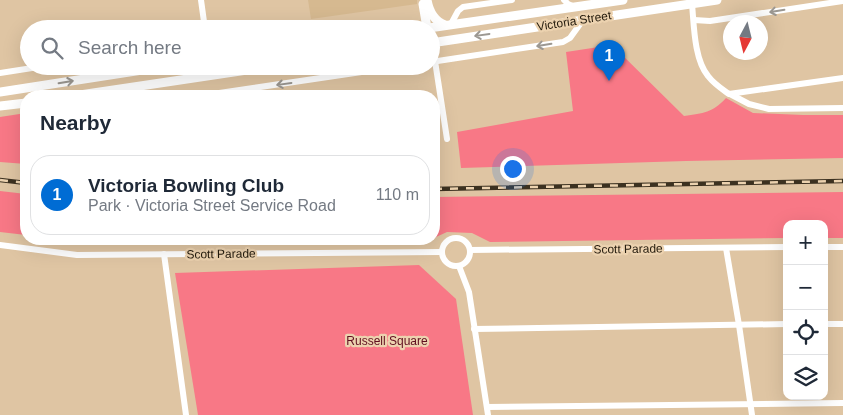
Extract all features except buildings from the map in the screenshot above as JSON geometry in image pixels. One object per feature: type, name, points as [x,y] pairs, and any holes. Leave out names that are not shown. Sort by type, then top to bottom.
[{"type":"main road","points":[[423,0],[426,20]]},
{"type":"main road","points":[[427,0],[429,9],[436,20]]},
{"type":"main road","name":"Victoria Street","points":[[440,27],[623,0]]},
{"type":"main road","points":[[642,0],[644,11]]},
{"type":"main road","name":"Victoria Street","points":[[442,41],[717,0]]},
{"type":"main road","points":[[440,23],[448,25]]},
{"type":"main road","points":[[0,92],[112,75]]},
{"type":"main road","points":[[128,90],[219,75]]},
{"type":"main road","points":[[100,77],[103,90]]},
{"type":"main road","points":[[0,106],[20,104]]},
{"type":"street","points":[[202,0],[204,20]]},
{"type":"street","points":[[448,25],[463,7],[512,0]]},
{"type":"street","points":[[564,0],[575,7]]},
{"type":"street","points":[[694,20],[710,21],[843,1]]},
{"type":"street","points":[[692,4],[698,54],[704,69],[713,82],[730,94],[749,104],[770,108],[843,108]]},
{"type":"street","points":[[440,61],[563,42],[570,38],[582,20]]},
{"type":"street","points":[[0,73],[20,70]]},
{"type":"street","points":[[240,90],[341,75]]},
{"type":"street","points":[[435,75],[438,90]]},
{"type":"street","points":[[730,94],[843,78]]},
{"type":"street","points":[[440,103],[446,139]]},
{"type":"street","points":[[452,238],[460,238],[467,243],[470,250],[466,262],[459,266],[447,263],[443,258],[442,252],[445,243],[452,238]]},
{"type":"street","name":"Scott Parade","points":[[0,245],[78,254],[442,252]]},
{"type":"street","name":"Scott Parade","points":[[470,250],[783,247]]},
{"type":"street","points":[[828,247],[843,247]]},
{"type":"street","points":[[726,248],[752,415]]},
{"type":"street","points":[[164,254],[186,415]]},
{"type":"street","points":[[459,266],[469,292],[488,415]]},
{"type":"street","points":[[474,329],[783,324]]},
{"type":"street","points":[[828,324],[843,324]]},
{"type":"street","points":[[487,407],[843,402]]},
{"type":"shaded area","points":[[308,0],[417,0],[417,4],[311,19]]},
{"type":"green space","points":[[612,45],[684,116],[707,112],[726,98],[753,113],[843,115],[843,158],[461,168],[457,132],[573,111],[566,52]]},
{"type":"green space","points":[[20,114],[20,164],[0,162],[0,117]]},
{"type":"green space","points":[[0,191],[20,193],[20,234],[0,232]]},
{"type":"green space","points":[[843,192],[843,238],[828,238],[828,220],[783,220],[783,238],[490,242],[472,233],[447,232],[440,235],[440,197]]},
{"type":"green space","name":"Russell Square","points":[[419,265],[456,299],[473,415],[198,415],[175,273]]},
{"type":"railway","points":[[0,180],[20,182]]},
{"type":"railway","points":[[440,189],[843,181]]},
{"type":"place","name":"Victoria Bowling Club","points":[[609,81]]}]
